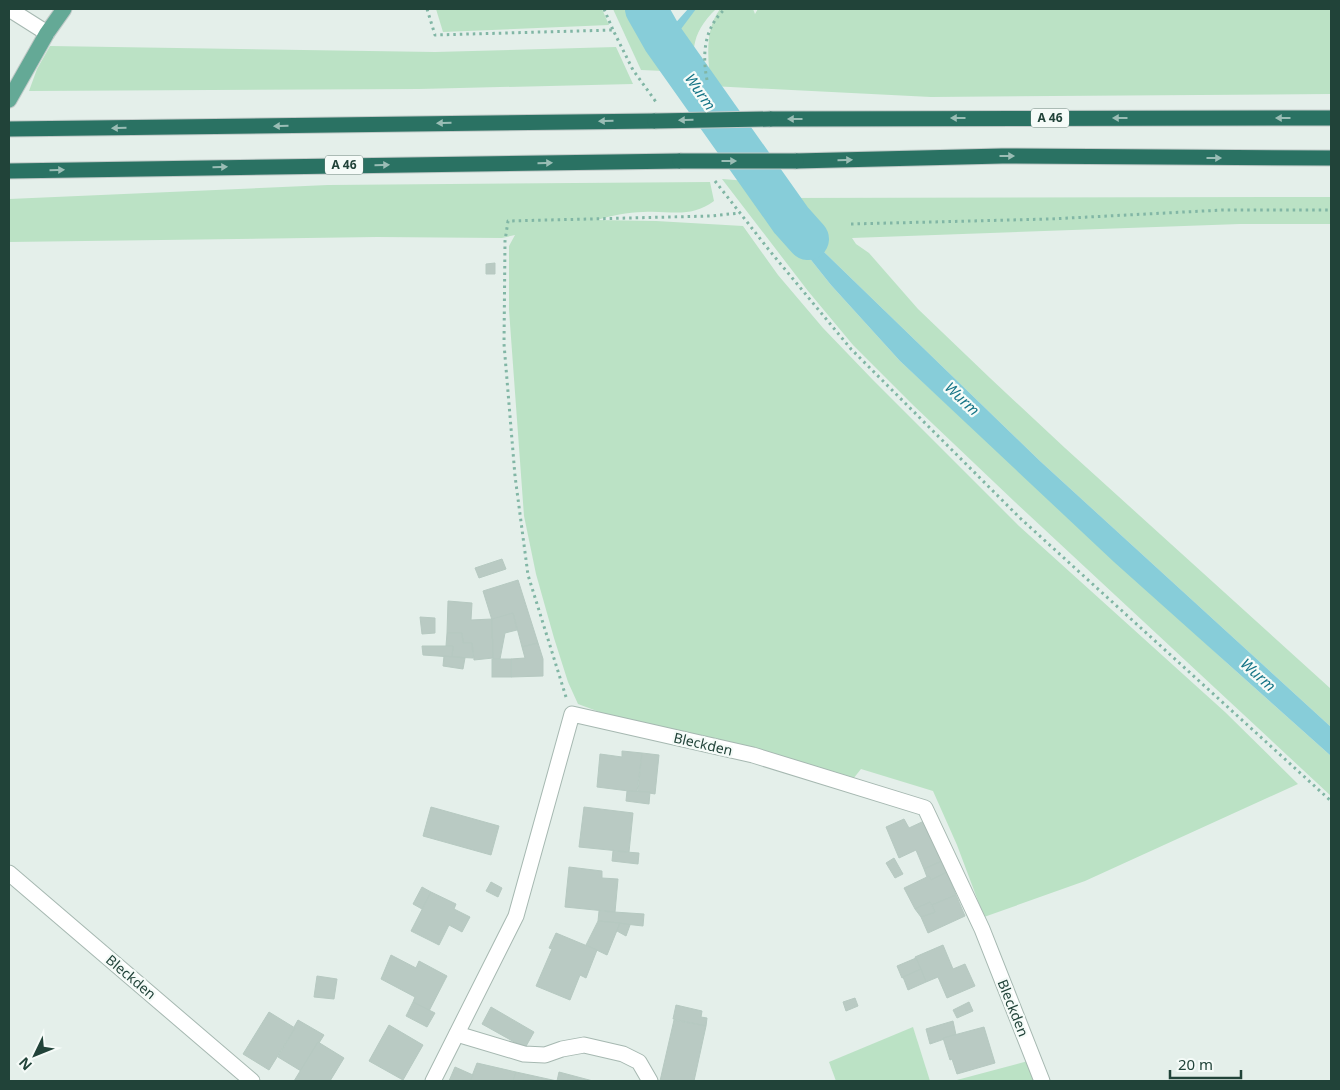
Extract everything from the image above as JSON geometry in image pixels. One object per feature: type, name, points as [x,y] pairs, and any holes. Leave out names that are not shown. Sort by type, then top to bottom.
[{"type":"highway","name":"A 46","points":[[9,129],[770,119],[1331,118]]},
{"type":"highway","name":"A 46","points":[[9,171],[796,161],[1002,156],[1331,158]]},
{"type":"main road","points":[[9,100],[46,33],[64,9]]},
{"type":"street","points":[[9,9],[46,33]]},
{"type":"street","points":[[433,1081],[516,916],[572,714]]},
{"type":"street","name":"Bleckden","points":[[572,714],[753,755],[925,808],[982,929],[1042,1081]]},
{"type":"street","name":"Bleckden","points":[[9,873],[252,1081]]},
{"type":"street","points":[[457,1034],[524,1054],[545,1055],[562,1049],[584,1045],[623,1054],[639,1062],[650,1081]]},
{"type":"path","points":[[427,9],[436,35],[613,30]]},
{"type":"path","points":[[604,9],[633,70],[656,102]]},
{"type":"path","points":[[707,80],[704,64],[705,45],[709,30],[719,14],[725,9]]},
{"type":"path","points":[[710,174],[851,349],[1020,518],[1331,801]]},
{"type":"path","points":[[851,224],[1223,210],[1331,210]]},
{"type":"path","points":[[572,714],[528,575],[515,476],[504,344],[505,241],[508,221],[710,216],[740,213]]},
{"type":"green space","points":[[436,9],[602,9],[609,25],[443,32]]},
{"type":"green space","points":[[613,9],[634,9],[664,71],[641,70]]},
{"type":"green space","points":[[689,9],[716,9],[701,28],[694,46],[694,66],[698,90],[679,90],[660,50],[678,33]]},
{"type":"green space","points":[[720,9],[753,9],[755,14],[758,9],[1331,9],[1331,94],[931,97],[711,86],[708,56],[709,36],[711,27]]},
{"type":"green space","points":[[50,46],[435,52],[616,47],[633,84],[419,89],[29,91],[37,69]]},
{"type":"green space","points":[[722,179],[748,181],[831,285],[900,361],[1227,663],[1331,756],[1331,796],[1015,502],[853,345],[808,291]]},
{"type":"green space","points":[[710,182],[714,201],[697,210],[688,212],[631,213],[597,220],[743,226],[778,275],[823,328],[873,380],[1019,526],[1225,712],[1298,784],[1085,881],[984,917],[957,845],[933,791],[861,769],[853,779],[707,738],[605,714],[578,704],[568,682],[554,638],[536,574],[524,516],[509,310],[509,246],[515,235],[502,238],[377,237],[9,242],[9,199],[328,185]]},
{"type":"green space","points":[[1331,197],[1331,224],[1240,224],[852,238],[856,244],[869,253],[918,309],[990,378],[1331,689],[1331,727],[1040,461],[822,250],[780,198]]},
{"type":"green space","points":[[913,1027],[930,1081],[836,1081],[829,1062]]},
{"type":"green space","points":[[1028,1061],[1035,1081],[953,1081]]},
{"type":"water","points":[[634,9],[659,9],[671,28],[688,9],[696,9],[678,33],[660,50],[679,90],[664,71]]},
{"type":"water","points":[[748,181],[780,198],[822,250],[1040,461],[1331,727],[1331,756],[1114,562],[900,361],[831,285]]},
{"type":"building","points":[[495,263],[495,274],[486,274],[486,264]]},
{"type":"building","points":[[502,559],[506,569],[479,578],[475,568]]},
{"type":"building","points":[[518,580],[538,643],[522,647],[513,613],[492,620],[483,591]]},
{"type":"building","points":[[448,601],[472,603],[471,620],[492,619],[493,658],[474,660],[472,643],[463,643],[462,633],[447,633]]},
{"type":"building","points":[[513,613],[517,630],[505,633],[500,659],[493,659],[492,619]]},
{"type":"building","points":[[420,617],[435,618],[435,633],[422,634]]},
{"type":"building","points":[[447,633],[462,633],[463,643],[472,643],[473,658],[452,657],[453,646],[446,646]]},
{"type":"building","points":[[538,643],[543,659],[543,676],[511,677],[511,659],[525,658],[522,647]]},
{"type":"building","points":[[422,646],[453,646],[452,657],[423,655]]},
{"type":"building","points":[[444,656],[465,658],[463,669],[443,666]]},
{"type":"building","points":[[492,659],[511,659],[511,677],[492,677]]},
{"type":"building","points":[[622,751],[642,753],[637,792],[597,787],[600,754],[622,757]]},
{"type":"building","points":[[642,753],[659,755],[655,794],[638,791]]},
{"type":"building","points":[[627,791],[650,792],[649,804],[626,801]]},
{"type":"building","points":[[431,807],[499,826],[491,855],[423,836]]},
{"type":"building","points":[[584,807],[633,813],[629,852],[579,847]]},
{"type":"building","points":[[904,819],[909,828],[924,821],[942,861],[924,869],[916,850],[899,858],[886,827]]},
{"type":"building","points":[[613,851],[639,853],[638,864],[612,861]]},
{"type":"building","points":[[894,858],[903,874],[895,878],[886,863]]},
{"type":"building","points":[[942,861],[947,872],[931,880],[929,876],[927,877],[924,869]]},
{"type":"building","points":[[569,867],[602,871],[602,878],[618,879],[615,912],[565,907]]},
{"type":"building","points":[[947,872],[956,895],[932,905],[930,902],[915,909],[904,888],[929,876],[931,880]]},
{"type":"building","points":[[491,882],[502,888],[498,897],[486,891]]},
{"type":"building","points":[[422,887],[431,892],[422,909],[413,904]]},
{"type":"building","points":[[431,892],[456,904],[454,909],[470,917],[462,932],[449,925],[439,945],[411,931]]},
{"type":"building","points":[[956,895],[965,916],[928,933],[921,917],[935,912],[932,905]]},
{"type":"building","points":[[930,902],[935,912],[921,917],[915,909]]},
{"type":"building","points":[[599,911],[644,914],[643,926],[598,921]]},
{"type":"building","points":[[598,921],[620,923],[607,955],[586,945]]},
{"type":"building","points":[[620,923],[630,925],[626,936],[617,931]]},
{"type":"building","points":[[556,933],[597,950],[586,978],[580,975],[570,1000],[536,986],[552,949],[549,948]]},
{"type":"building","points":[[943,945],[953,969],[965,964],[975,986],[947,998],[938,977],[926,982],[915,957]]},
{"type":"building","points":[[391,955],[416,968],[419,961],[447,976],[429,1011],[413,1002],[415,997],[381,979]]},
{"type":"building","points":[[916,958],[921,969],[902,978],[897,966]]},
{"type":"building","points":[[921,969],[926,982],[908,990],[903,977]]},
{"type":"building","points":[[317,976],[337,979],[334,999],[314,997]]},
{"type":"building","points":[[855,998],[858,1006],[846,1011],[843,1002]]},
{"type":"building","points":[[413,1002],[435,1013],[427,1027],[406,1016]]},
{"type":"building","points":[[969,1002],[973,1011],[957,1018],[953,1010]]},
{"type":"building","points":[[676,1005],[702,1011],[701,1017],[707,1018],[706,1026],[673,1019]]},
{"type":"building","points":[[491,1007],[534,1032],[525,1048],[482,1024]]},
{"type":"building","points":[[269,1012],[295,1028],[269,1070],[243,1054]]},
{"type":"building","points":[[298,1020],[324,1035],[301,1071],[278,1057]]},
{"type":"building","points":[[674,1020],[706,1026],[694,1081],[660,1081]]},
{"type":"building","points":[[953,1021],[956,1035],[930,1044],[926,1029]]},
{"type":"building","points":[[389,1025],[423,1045],[403,1080],[369,1061]]},
{"type":"building","points":[[984,1027],[995,1063],[957,1074],[943,1038]]},
{"type":"building","points":[[318,1042],[344,1058],[330,1081],[294,1081]]},
{"type":"building","points":[[477,1063],[516,1072],[513,1081],[470,1081]]},
{"type":"building","points":[[455,1067],[473,1075],[470,1081],[449,1081]]},
{"type":"building","points":[[516,1072],[557,1081],[513,1081]]},
{"type":"building","points":[[559,1072],[593,1081],[557,1081]]},
{"type":"waterway","name":"Wurm","points":[[646,9],[663,39],[791,220],[808,239]]}]
